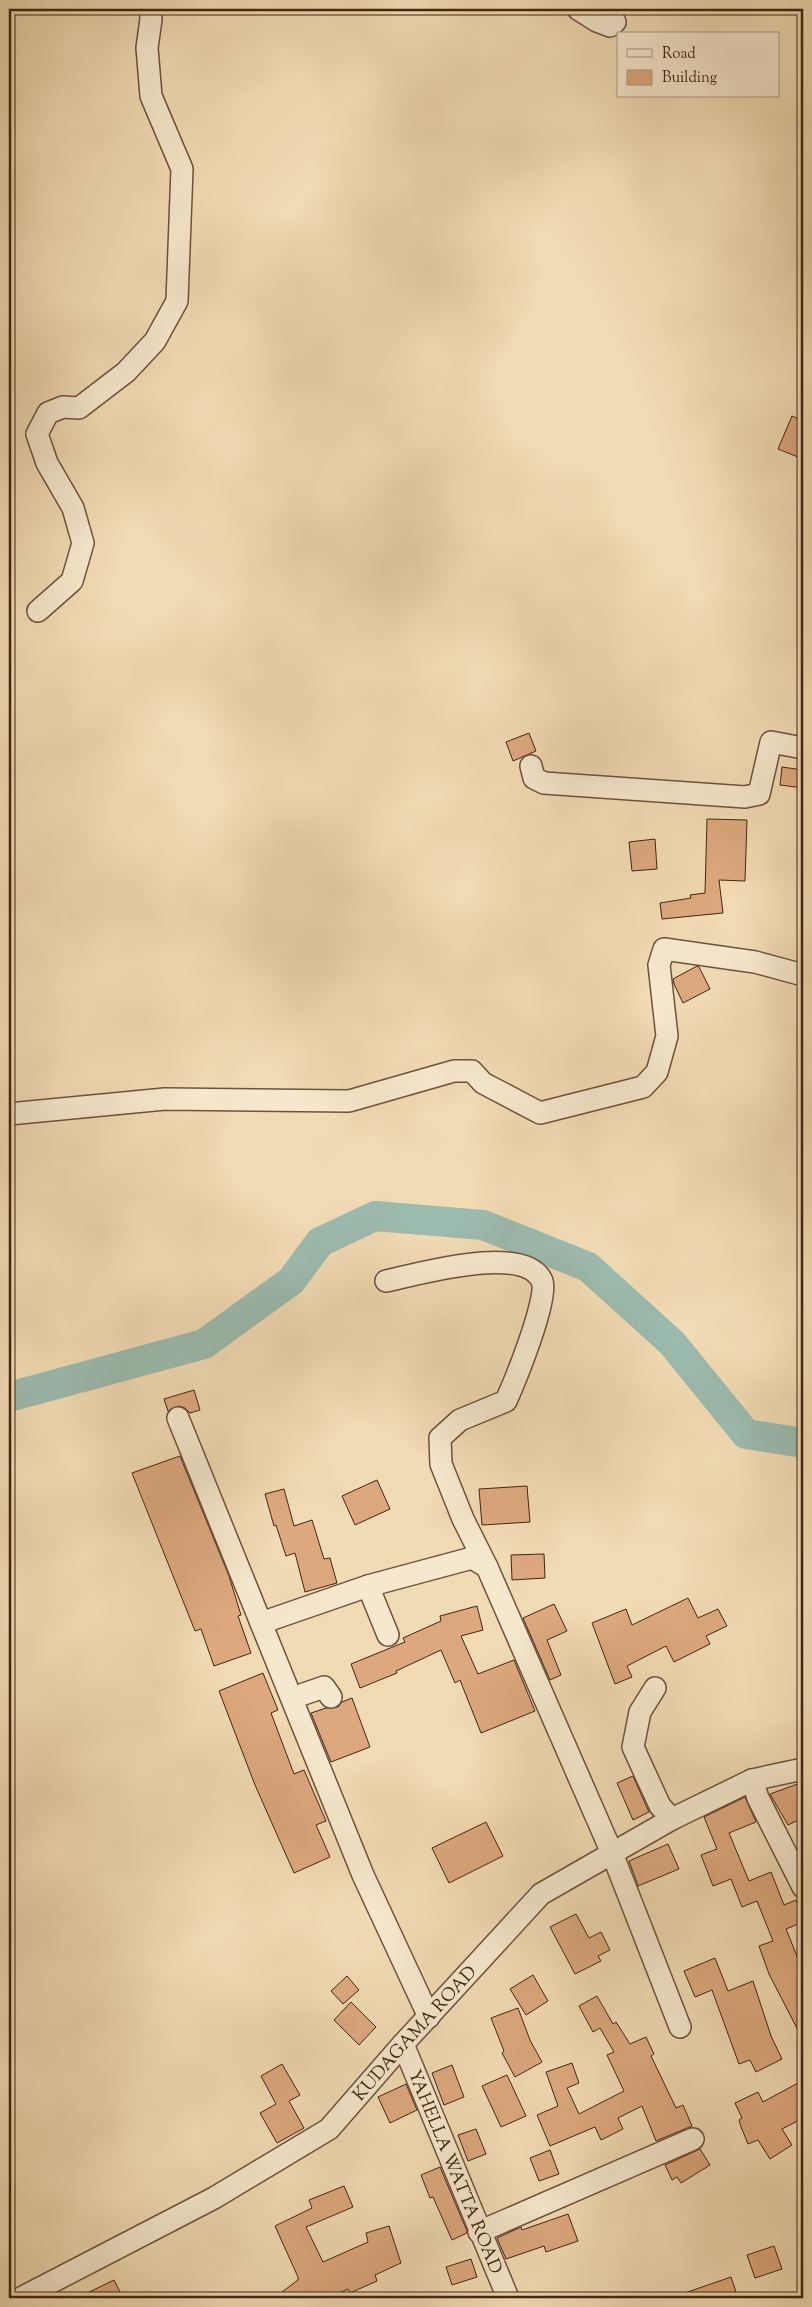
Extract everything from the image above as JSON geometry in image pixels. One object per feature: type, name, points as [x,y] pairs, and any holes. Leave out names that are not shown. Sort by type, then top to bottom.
[{"type":"street","points":[[38,611],[72,581],[83,543],[74,508],[46,464],[37,434],[48,413],[63,406],[79,408],[126,372],[155,341],[177,301],[182,169],[151,96],[147,48],[152,18],[150,9]]},
{"type":"street","points":[[578,9],[597,21],[610,26],[615,22],[606,9]]},
{"type":"street","points":[[531,766],[534,778],[544,783],[745,797],[759,794],[771,742],[803,748]]},
{"type":"street","points":[[9,1114],[165,1099],[349,1101],[454,1071],[472,1071],[483,1083],[540,1113],[643,1087],[657,1072],[667,1036],[659,965],[664,949],[755,962],[803,975]]},
{"type":"street","points":[[386,1280],[491,1261],[516,1262],[534,1271],[542,1282],[542,1302],[506,1401],[460,1420],[440,1438],[441,1464],[463,1519],[487,1567],[612,1853],[680,2027]]},
{"type":"street","points":[[178,1418],[363,1875],[429,2017]]},
{"type":"street","points":[[261,1623],[368,1586],[472,1558],[487,1567]]},
{"type":"street","points":[[368,1586],[388,1635]]},
{"type":"street","points":[[292,1698],[324,1687],[331,1697]]},
{"type":"street","points":[[655,1688],[640,1712],[633,1747],[660,1806],[672,1819]]},
{"type":"street","name":"KUDAGAMA ROAD","points":[[21,2298],[214,2198],[330,2129],[403,2044],[541,1894],[672,1819],[752,1780],[803,1769]]},
{"type":"street","points":[[752,1780],[758,1798],[803,1887]]},
{"type":"street","name":"YAHELLA WATTA ROAD","points":[[403,2044],[479,2232],[508,2298]]},
{"type":"street","points":[[479,2232],[693,2139]]},
{"type":"building","points":[[792,416],[803,421],[803,459],[778,449]]},
{"type":"building","points":[[529,733],[536,751],[513,761],[506,742]]},
{"type":"building","points":[[782,767],[803,770],[803,788],[780,785]]},
{"type":"building","points":[[707,819],[747,820],[745,881],[719,880],[723,913],[662,919],[660,903],[691,898],[690,895],[705,893]]},
{"type":"building","points":[[655,839],[657,869],[632,871],[629,842]]},
{"type":"building","points":[[697,966],[710,989],[683,1003],[673,979]]},
{"type":"building","points":[[194,1390],[200,1410],[190,1413],[185,1408],[179,1406],[168,1411],[164,1399]]},
{"type":"building","points":[[180,1456],[229,1576],[241,1615],[238,1616],[251,1653],[214,1666],[201,1629],[195,1631],[132,1473]]},
{"type":"building","points":[[377,1480],[390,1509],[355,1525],[342,1496]]},
{"type":"building","points":[[527,1486],[530,1522],[482,1525],[479,1489]]},
{"type":"building","points":[[284,1489],[294,1526],[312,1520],[324,1559],[330,1558],[337,1583],[305,1592],[295,1553],[286,1556],[276,1525],[274,1526],[265,1494]]},
{"type":"building","points":[[544,1554],[545,1578],[512,1580],[511,1555]]},
{"type":"building","points":[[688,1598],[698,1618],[718,1609],[727,1626],[706,1636],[710,1644],[674,1662],[666,1646],[627,1666],[632,1677],[615,1684],[592,1623],[626,1609],[632,1625]]},
{"type":"building","points":[[554,1604],[567,1631],[547,1640],[561,1675],[550,1680],[523,1618]]},
{"type":"building","points":[[477,1606],[483,1630],[461,1636],[478,1674],[514,1660],[535,1711],[481,1733],[460,1680],[455,1683],[441,1650],[396,1671],[397,1673],[360,1688],[351,1664],[405,1642],[403,1638],[441,1621],[440,1616]]},
{"type":"building","points":[[263,1673],[278,1710],[271,1713],[294,1774],[304,1770],[326,1821],[316,1825],[330,1857],[294,1873],[255,1785],[219,1691]]},
{"type":"building","points":[[352,1698],[370,1747],[331,1762],[311,1713],[326,1708],[338,1707],[342,1702]]},
{"type":"building","points":[[633,1776],[649,1812],[633,1820],[617,1783]]},
{"type":"building","points":[[803,1782],[803,1818],[788,1825],[770,1794]]},
{"type":"building","points":[[745,1797],[756,1822],[729,1833],[749,1881],[771,1872],[784,1905],[796,1900],[803,1917],[803,1922],[786,1929],[803,1971],[803,2040],[769,1974],[759,1946],[773,1941],[757,1901],[742,1907],[731,1879],[713,1886],[701,1855],[717,1849],[704,1817]]},
{"type":"building","points":[[486,1822],[503,1856],[449,1883],[432,1848]]},
{"type":"building","points":[[668,1844],[679,1869],[638,1886],[629,1861]]},
{"type":"building","points":[[576,1914],[589,1938],[601,1932],[610,1950],[598,1956],[601,1961],[575,1974],[550,1927]]},
{"type":"building","points":[[715,1958],[728,1991],[753,1981],[771,2036],[782,2059],[756,2072],[750,2060],[739,2064],[712,1990],[695,1997],[684,1971]]},
{"type":"building","points":[[533,1975],[548,2001],[526,2015],[510,1989]]},
{"type":"building","points":[[347,1976],[359,1990],[343,2004],[331,1991]]},
{"type":"building","points":[[597,1996],[613,2024],[616,2022],[630,2044],[646,2037],[654,2054],[651,2056],[676,2108],[683,2105],[692,2126],[656,2141],[642,2106],[618,2118],[623,2129],[601,2140],[595,2127],[550,2146],[537,2115],[558,2106],[546,2072],[572,2063],[579,2083],[567,2088],[579,2114],[624,2091],[607,2055],[614,2052],[600,2028],[593,2032],[579,2006]]},
{"type":"building","points":[[351,2002],[376,2027],[359,2045],[334,2020]]},
{"type":"building","points":[[518,2008],[530,2040],[542,2062],[515,2077],[502,2053],[504,2051],[491,2018]]},
{"type":"building","points":[[282,2064],[300,2095],[289,2101],[304,2128],[277,2143],[260,2113],[276,2104],[261,2076]]},
{"type":"building","points":[[452,2065],[464,2097],[444,2105],[432,2073]]},
{"type":"building","points":[[507,2075],[526,2116],[501,2127],[482,2086]]},
{"type":"building","points":[[798,2083],[803,2094],[803,2118],[782,2129],[792,2145],[770,2159],[758,2140],[748,2144],[739,2120],[742,2118],[735,2103],[758,2092],[763,2102]]},
{"type":"building","points":[[406,2084],[417,2110],[390,2123],[378,2097]]},
{"type":"building","points":[[476,2129],[486,2154],[468,2161],[458,2135]]},
{"type":"building","points":[[700,2149],[710,2165],[681,2183],[677,2177],[672,2180],[665,2165]]},
{"type":"building","points":[[550,2150],[559,2174],[539,2181],[530,2158]]},
{"type":"building","points":[[440,2167],[467,2231],[467,2233],[452,2240],[433,2197],[430,2198],[421,2175]]},
{"type":"building","points":[[344,2186],[353,2207],[306,2227],[323,2262],[368,2242],[366,2233],[389,2226],[401,2263],[375,2275],[377,2281],[350,2293],[348,2289],[329,2298],[274,2298],[298,2280],[275,2226],[312,2208],[309,2200]]},
{"type":"building","points":[[568,2214],[578,2241],[546,2252],[544,2246],[506,2259],[497,2238],[521,2227],[522,2230]]},
{"type":"building","points":[[774,2246],[782,2269],[755,2278],[747,2255]]},
{"type":"building","points":[[471,2259],[477,2277],[452,2285],[446,2267]]},
{"type":"building","points":[[731,2277],[738,2298],[677,2298],[676,2296]]},
{"type":"building","points":[[114,2280],[123,2298],[77,2298]]},
{"type":"waterway","points":[[9,1397],[204,1344],[291,1281],[320,1242],[375,1216],[483,1225],[588,1267],[672,1343],[746,1434],[803,1443]]}]
